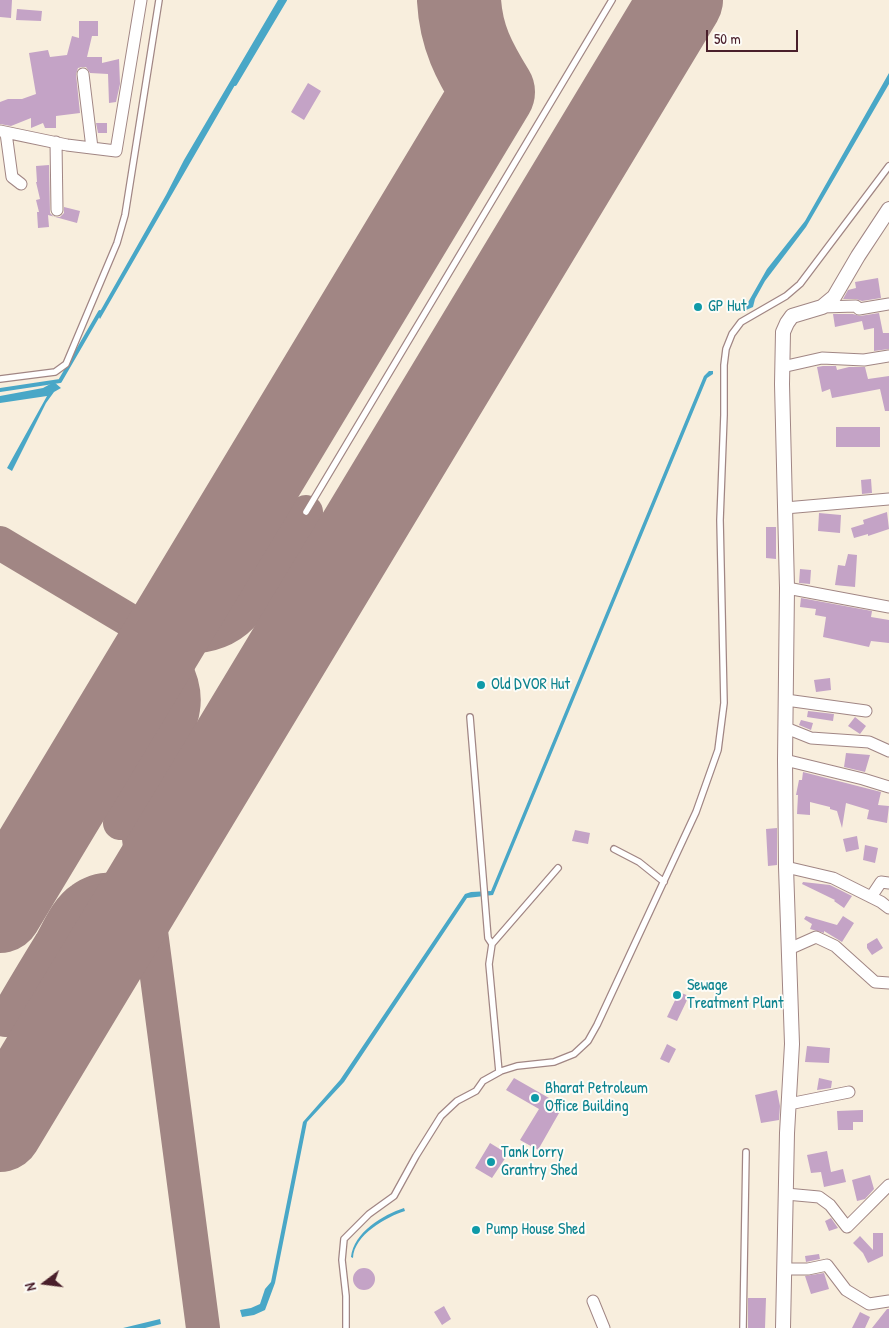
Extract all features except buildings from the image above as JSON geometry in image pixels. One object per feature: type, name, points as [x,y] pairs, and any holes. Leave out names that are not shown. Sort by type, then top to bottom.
[{"type":"street","points":[[21,184],[12,177],[3,132],[116,151],[141,0]]},
{"type":"street","points":[[83,74],[92,148]]},
{"type":"street","points":[[56,142],[57,210]]},
{"type":"street","points":[[783,1328],[792,1044],[786,867],[787,588],[782,367],[783,332],[792,316],[822,306],[834,297],[889,209]]},
{"type":"street","points":[[822,306],[856,306],[858,309],[889,304]]},
{"type":"street","points":[[782,367],[822,358],[864,360],[889,356]]},
{"type":"street","points":[[785,508],[889,499]]},
{"type":"street","points":[[787,588],[889,607]]},
{"type":"street","points":[[786,700],[866,711]]},
{"type":"street","points":[[786,728],[811,738],[869,742],[889,751]]},
{"type":"street","points":[[785,760],[889,787]]},
{"type":"street","points":[[786,867],[832,878],[889,908]]},
{"type":"street","points":[[871,897],[881,882],[889,883]]},
{"type":"street","points":[[789,948],[816,937],[835,946],[875,982],[889,983]]},
{"type":"street","points":[[789,1104],[849,1092]]},
{"type":"street","points":[[786,1194],[819,1196],[830,1205],[847,1227],[889,1185]]},
{"type":"street","points":[[784,1269],[808,1269],[827,1265],[846,1290],[869,1304],[889,1301]]},
{"type":"street","points":[[593,1301],[604,1328]]},
{"type":"lane","points":[[0,379],[55,372],[66,364],[117,243],[125,215],[159,0]]},
{"type":"lane","points":[[306,512],[612,0]]},
{"type":"lane","points":[[346,1328],[346,1296],[342,1260],[343,1243],[346,1236],[369,1214],[394,1196],[416,1156],[448,1108],[476,1091],[482,1082],[499,1072],[517,1066],[544,1064],[562,1060],[574,1054],[588,1041],[598,1025],[704,795],[718,750],[724,684],[720,491],[724,421],[724,365],[728,341],[741,322],[794,289],[833,242],[889,166]]},
{"type":"lane","points":[[470,717],[488,938],[492,944]]},
{"type":"lane","points":[[614,849],[640,862],[664,882]]},
{"type":"lane","points":[[499,1072],[489,964],[492,944],[558,868]]},
{"type":"lane","points":[[743,1328],[746,1152]]},
{"type":"water","points":[[278,0],[284,0],[100,319],[98,315],[184,160]]},
{"type":"water","points":[[889,73],[889,84],[806,227],[765,281],[755,299],[753,307],[746,310],[746,306],[767,269],[805,221]]},
{"type":"water","points":[[709,371],[713,371],[713,374],[707,378],[493,895],[467,898],[344,1082],[307,1122],[275,1283],[265,1310],[254,1315],[242,1317],[240,1310],[260,1304],[265,1289],[271,1282],[303,1122],[340,1080],[465,894],[491,891],[704,376]]},
{"type":"water","points":[[54,382],[61,388],[54,392],[46,403],[12,471],[7,468],[47,396],[0,403],[0,396],[43,388]]},
{"type":"water","points":[[404,1208],[405,1211],[380,1222],[372,1228],[359,1242],[353,1258],[351,1257],[353,1248],[364,1232],[387,1215]]},
{"type":"water","points":[[160,1319],[161,1324],[145,1328],[123,1328]]},
{"type":"waterway","points":[[235,84],[285,0]]},
{"type":"waterway","points":[[0,390],[60,381],[100,312]]},
{"type":"taxiway","points":[[139,626],[166,635],[181,637],[209,634],[223,629],[235,621],[252,604],[306,512]]},
{"type":"taxiway","points":[[0,543],[144,629],[167,654],[179,675],[184,698],[178,727],[120,823]]},
{"type":"taxiway","points":[[142,793],[136,815],[147,901]]},
{"type":"taxiway","points":[[5,1020],[64,920],[77,903],[89,894],[106,890],[132,893],[147,901],[203,1328]]},
{"type":"runway","points":[[0,911],[493,92],[470,48],[462,26],[459,0]]},
{"type":"runway","points":[[0,1130],[681,0]]},
{"type":"place","name":"GP Hut","points":[[698,307]]},
{"type":"place","name":"Old DVOR Hut","points":[[481,685]]},
{"type":"place","name":"Sewage Treatment Plant","points":[[677,995]]},
{"type":"place","name":"Bharat Petroleum Office Building","points":[[535,1098]]},
{"type":"place","name":"Tank Lorry Grantry Shed","points":[[491,1162]]},
{"type":"place","name":"Pump House Shed","points":[[476,1230]]}]
